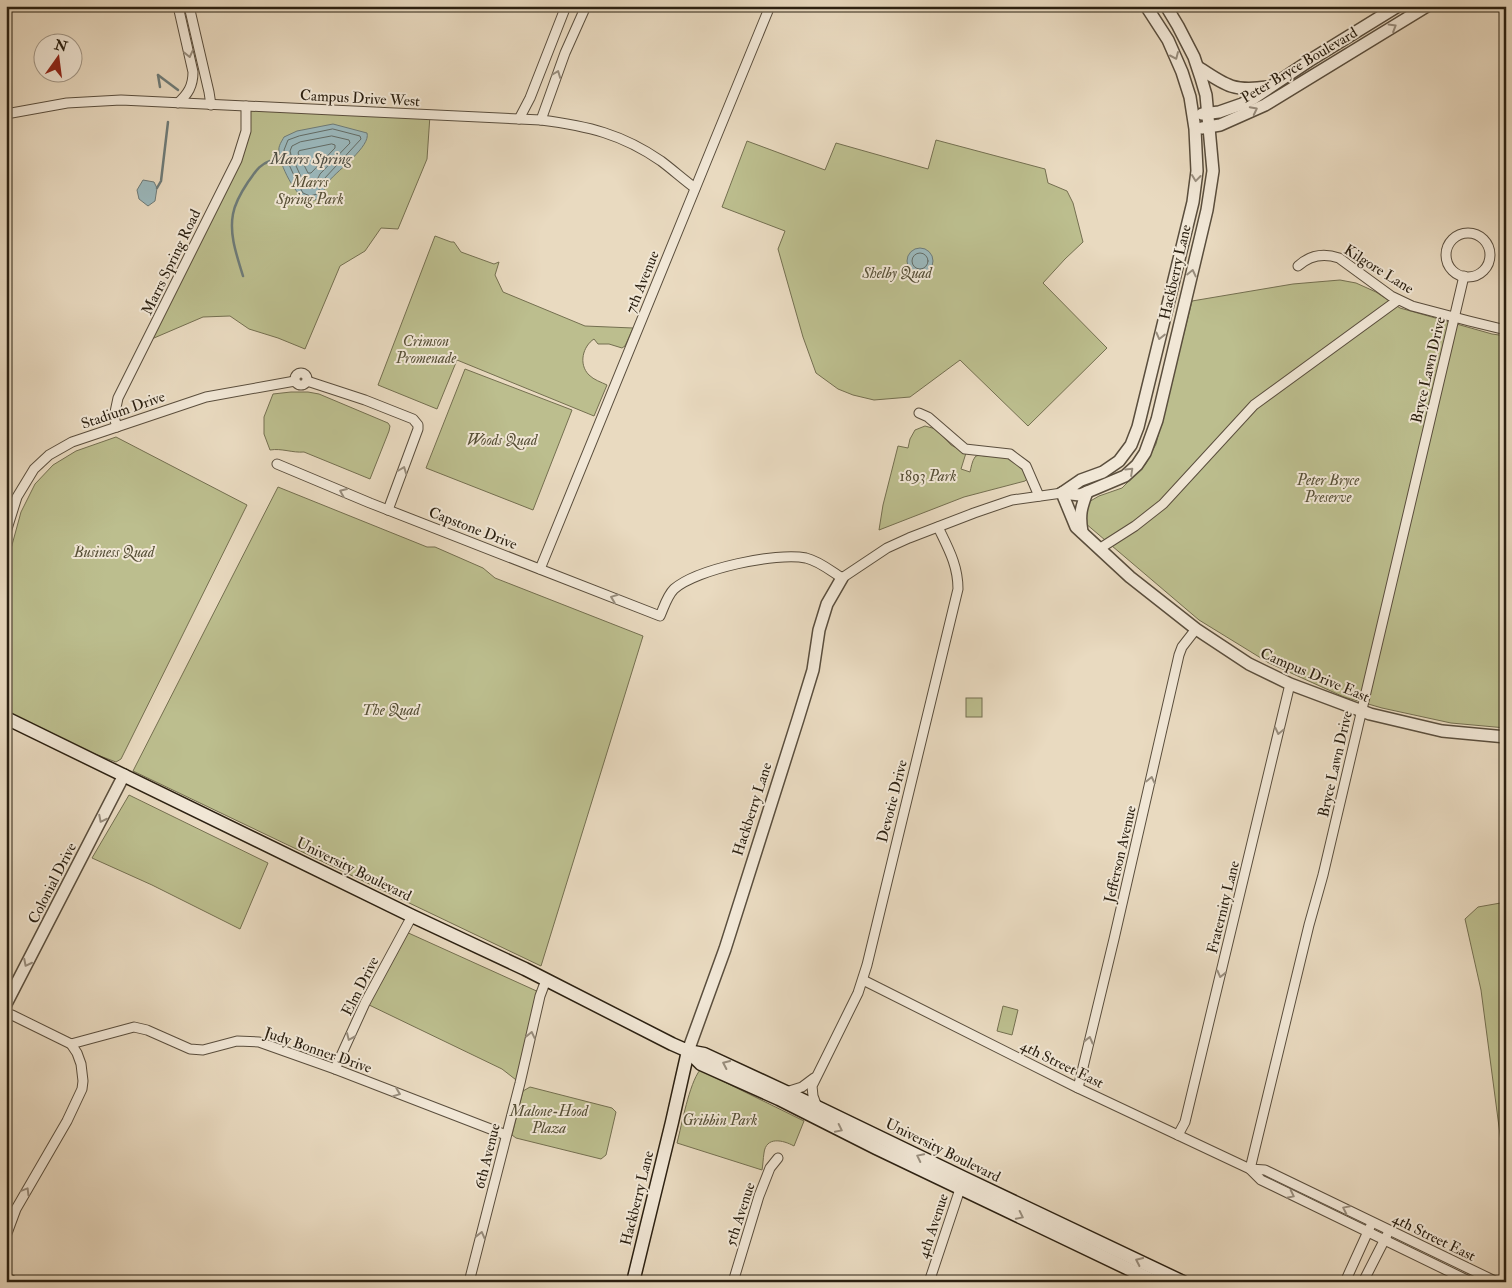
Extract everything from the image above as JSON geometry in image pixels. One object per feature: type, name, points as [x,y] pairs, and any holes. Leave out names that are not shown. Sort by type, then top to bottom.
[{"type":"main road","name":"University Boulevard","points":[[6,718],[688,1051],[704,1054],[786,1092],[1156,1282]]},
{"type":"main road","name":"University Boulevard","points":[[688,1051],[701,1064],[779,1099],[876,1148],[962,1183],[1183,1282]]},
{"type":"main road","name":"Hackberry Lane","points":[[633,1282],[688,1051]]},
{"type":"main road","points":[[6,1280],[11,1282]]},
{"type":"street","points":[[178,6],[194,72],[192,86],[178,104]]},
{"type":"street","points":[[189,6],[211,105]]},
{"type":"street","points":[[519,119],[530,98],[566,6]]},
{"type":"street","points":[[541,120],[565,53],[586,6]]},
{"type":"street","name":"7th Avenue","points":[[540,569],[770,6]]},
{"type":"street","name":"Hackberry Lane","points":[[1062,494],[1081,480],[1103,472],[1119,461],[1131,445],[1138,427],[1192,202],[1197,171],[1195,129],[1190,98],[1182,72],[1168,40],[1146,6]]},
{"type":"street","name":"Hackberry Lane","points":[[688,1051],[725,949],[796,725],[813,670],[819,630],[827,604],[842,578],[887,548],[1012,500],[1062,494],[1080,496],[1125,476],[1145,453],[1157,420],[1207,210],[1213,171],[1206,95],[1198,67],[1166,6]]},
{"type":"street","name":"Peter Bryce Boulevard","points":[[1193,116],[1219,112],[1242,104],[1398,6]]},
{"type":"street","name":"Peter Bryce Boulevard","points":[[1195,129],[1209,128],[1233,120],[1265,104],[1427,6]]},
{"type":"street","points":[[550,47],[565,53]]},
{"type":"street","points":[[1198,67],[1225,85],[1236,88],[1250,89],[1271,86]]},
{"type":"street","name":"Campus Drive West","points":[[6,114],[48,106],[121,100],[541,120],[583,126],[610,134],[644,150],[695,188]]},
{"type":"street","name":"Marrs Spring Road","points":[[117,427],[114,417],[118,398],[237,160],[246,131],[246,106]]},
{"type":"street","points":[[1471,233],[1484,240],[1488,246],[1490,261],[1482,272],[1470,277],[1464,276],[1457,274],[1452,269],[1448,262],[1448,248],[1457,236],[1471,233]]},
{"type":"street","name":"Kilgore Lane","points":[[1298,266],[1306,259],[1317,256],[1329,255],[1339,258],[1398,300],[1454,318],[1506,330]]},
{"type":"street","name":"Bryce Lawn Drive","points":[[1250,1169],[1362,712],[1464,276]]},
{"type":"street","points":[[1099,549],[1135,526],[1163,504],[1254,405],[1398,300]]},
{"type":"street","name":"Stadium Drive","points":[[6,532],[17,496],[34,469],[49,455],[72,442],[206,397],[295,381],[297,376],[302,373],[307,377],[307,381],[404,415],[413,419],[418,424],[418,429],[388,510]]},
{"type":"street","points":[[919,413],[928,417],[965,449],[1010,454],[1026,466],[1039,496]]},
{"type":"street","name":"Capstone Drive","points":[[277,464],[388,510],[660,616],[675,588],[693,578],[759,559],[777,557],[806,558],[815,561],[842,578]]},
{"type":"street","points":[[1083,533],[1080,519],[1087,492]]},
{"type":"street","name":"Campus Drive East","points":[[1062,494],[1076,527],[1099,549],[1130,577],[1196,629],[1249,664],[1290,684],[1362,712],[1442,731],[1506,738]]},
{"type":"street","name":"Devotie Drive","points":[[816,1107],[812,1086],[863,980],[958,589],[958,576],[955,564],[938,527]]},
{"type":"street","name":"Jefferson Avenue","points":[[1078,1088],[1179,655],[1182,647],[1196,629]]},
{"type":"street","name":"Fraternity Lane","points":[[1178,1135],[1185,1122],[1193,1090],[1290,684]]},
{"type":"street","name":"Colonial Drive","points":[[6,1004],[124,775]]},
{"type":"street","name":"Elm Drive","points":[[335,1069],[365,1003],[412,916]]},
{"type":"street","name":"6th Avenue","points":[[469,1282],[540,996],[546,980]]},
{"type":"street","name":"4th Street East","points":[[863,980],[1078,1088],[1250,1169],[1261,1180],[1472,1282]]},
{"type":"street","points":[[6,1014],[12,1015],[71,1044],[81,1064],[83,1081],[82,1090],[67,1121],[16,1209],[6,1236]]},
{"type":"street","name":"Judy Bonner Drive","points":[[71,1044],[123,1029],[134,1028],[146,1030],[190,1049],[203,1050],[237,1041],[259,1042],[335,1069],[506,1135]]},
{"type":"street","name":"Devotie Drive","points":[[786,1092],[802,1088],[816,1076]]},
{"type":"street","name":"5th Avenue","points":[[733,1282],[759,1196],[770,1168],[778,1158]]},
{"type":"street","name":"4th Street East","points":[[1250,1169],[1265,1170],[1497,1282]]},
{"type":"street","name":"4th Avenue","points":[[929,1282],[962,1183]]},
{"type":"street","points":[[1345,1282],[1372,1222]]},
{"type":"street","points":[[1364,1282],[1390,1230]]},
{"type":"green space","name":"Marrs Spring Park","points":[[246,106],[430,115],[427,159],[398,229],[381,228],[365,251],[340,266],[305,349],[249,329],[230,316],[203,317],[147,341],[237,160]]},
{"type":"green space","name":"Shelby Quad","points":[[936,140],[1045,169],[1048,183],[1067,191],[1073,203],[1083,242],[1043,283],[1107,348],[1028,426],[960,360],[910,397],[874,400],[838,389],[816,373],[803,337],[778,249],[785,231],[722,207],[747,141],[825,170],[836,143],[928,169]]},
{"type":"green space","name":"Crimson Promenade","points":[[435,236],[454,242],[461,252],[494,264],[499,262],[495,275],[503,292],[585,326],[633,328],[625,346],[622,348],[609,344],[598,344],[594,339],[587,346],[583,356],[586,371],[593,378],[607,385],[594,416],[457,360],[437,409],[378,385]]},
{"type":"green space","name":"Peter Bryce Preserve","points":[[1340,280],[1356,283],[1376,292],[1400,308],[1492,334],[1506,336],[1506,728],[1451,723],[1382,708],[1344,697],[1269,663],[1199,620],[1085,523],[1087,503],[1099,496],[1122,488],[1145,465],[1156,444],[1192,301],[1293,284]]},
{"type":"green space","name":"Woods Quad","points":[[465,369],[572,410],[533,510],[426,468]]},
{"type":"green space","points":[[291,392],[319,394],[388,423],[390,426],[389,431],[370,479],[304,452],[270,450],[264,434],[264,417],[273,394]]},
{"type":"green space","name":"1893 Park","points":[[925,426],[936,429],[951,445],[966,453],[961,469],[970,472],[973,460],[980,455],[1000,457],[1016,463],[1027,479],[964,497],[879,530],[883,505],[898,446],[908,448],[915,430]]},
{"type":"green space","name":"Business Quad","points":[[116,437],[247,505],[121,759],[116,762],[79,748],[6,711],[6,567],[21,512],[35,484],[53,465],[76,451]]},
{"type":"green space","name":"The Quad","points":[[278,487],[427,547],[435,547],[483,568],[495,578],[643,636],[541,966],[133,771]]},
{"type":"green space","points":[[966,698],[982,698],[982,717],[966,717]]},
{"type":"green space","points":[[129,795],[268,863],[240,929],[152,885],[92,858]]},
{"type":"green space","points":[[1506,902],[1506,1180],[1481,990],[1465,919],[1478,907]]},
{"type":"green space","points":[[404,931],[541,993],[520,1083],[502,1069],[365,1003]]},
{"type":"green space","points":[[1003,1006],[1018,1010],[1012,1035],[997,1031]]},
{"type":"green space","name":"Gribbin Park","points":[[700,1070],[804,1121],[794,1146],[780,1141],[768,1144],[765,1148],[762,1170],[677,1143],[689,1094]]},
{"type":"green space","name":"Malone-Hood Plaza","points":[[530,1087],[612,1108],[616,1112],[606,1155],[601,1159],[516,1138],[512,1135],[523,1091]]},
{"type":"water","name":"Marrs Spring","points":[[333,124],[367,133],[367,138],[353,158],[329,181],[321,198],[309,201],[299,194],[289,180],[280,157],[280,145],[284,137],[297,131]]},
{"type":"water","points":[[143,180],[154,182],[157,188],[155,201],[148,206],[139,199],[137,190]]},
{"type":"water","points":[[920,248],[929,252],[933,261],[929,270],[920,274],[911,270],[907,261],[911,252]]},
{"type":"waterway","points":[[158,75],[178,90]]},
{"type":"waterway","points":[[158,75],[160,87]]},
{"type":"waterway","points":[[157,188],[161,181],[168,122]]},
{"type":"waterway","name":"Marrs Spring","points":[[275,160],[280,158]]},
{"type":"waterway","points":[[243,276],[233,238],[232,222],[234,210],[241,193],[255,172],[262,165],[270,161]]}]
